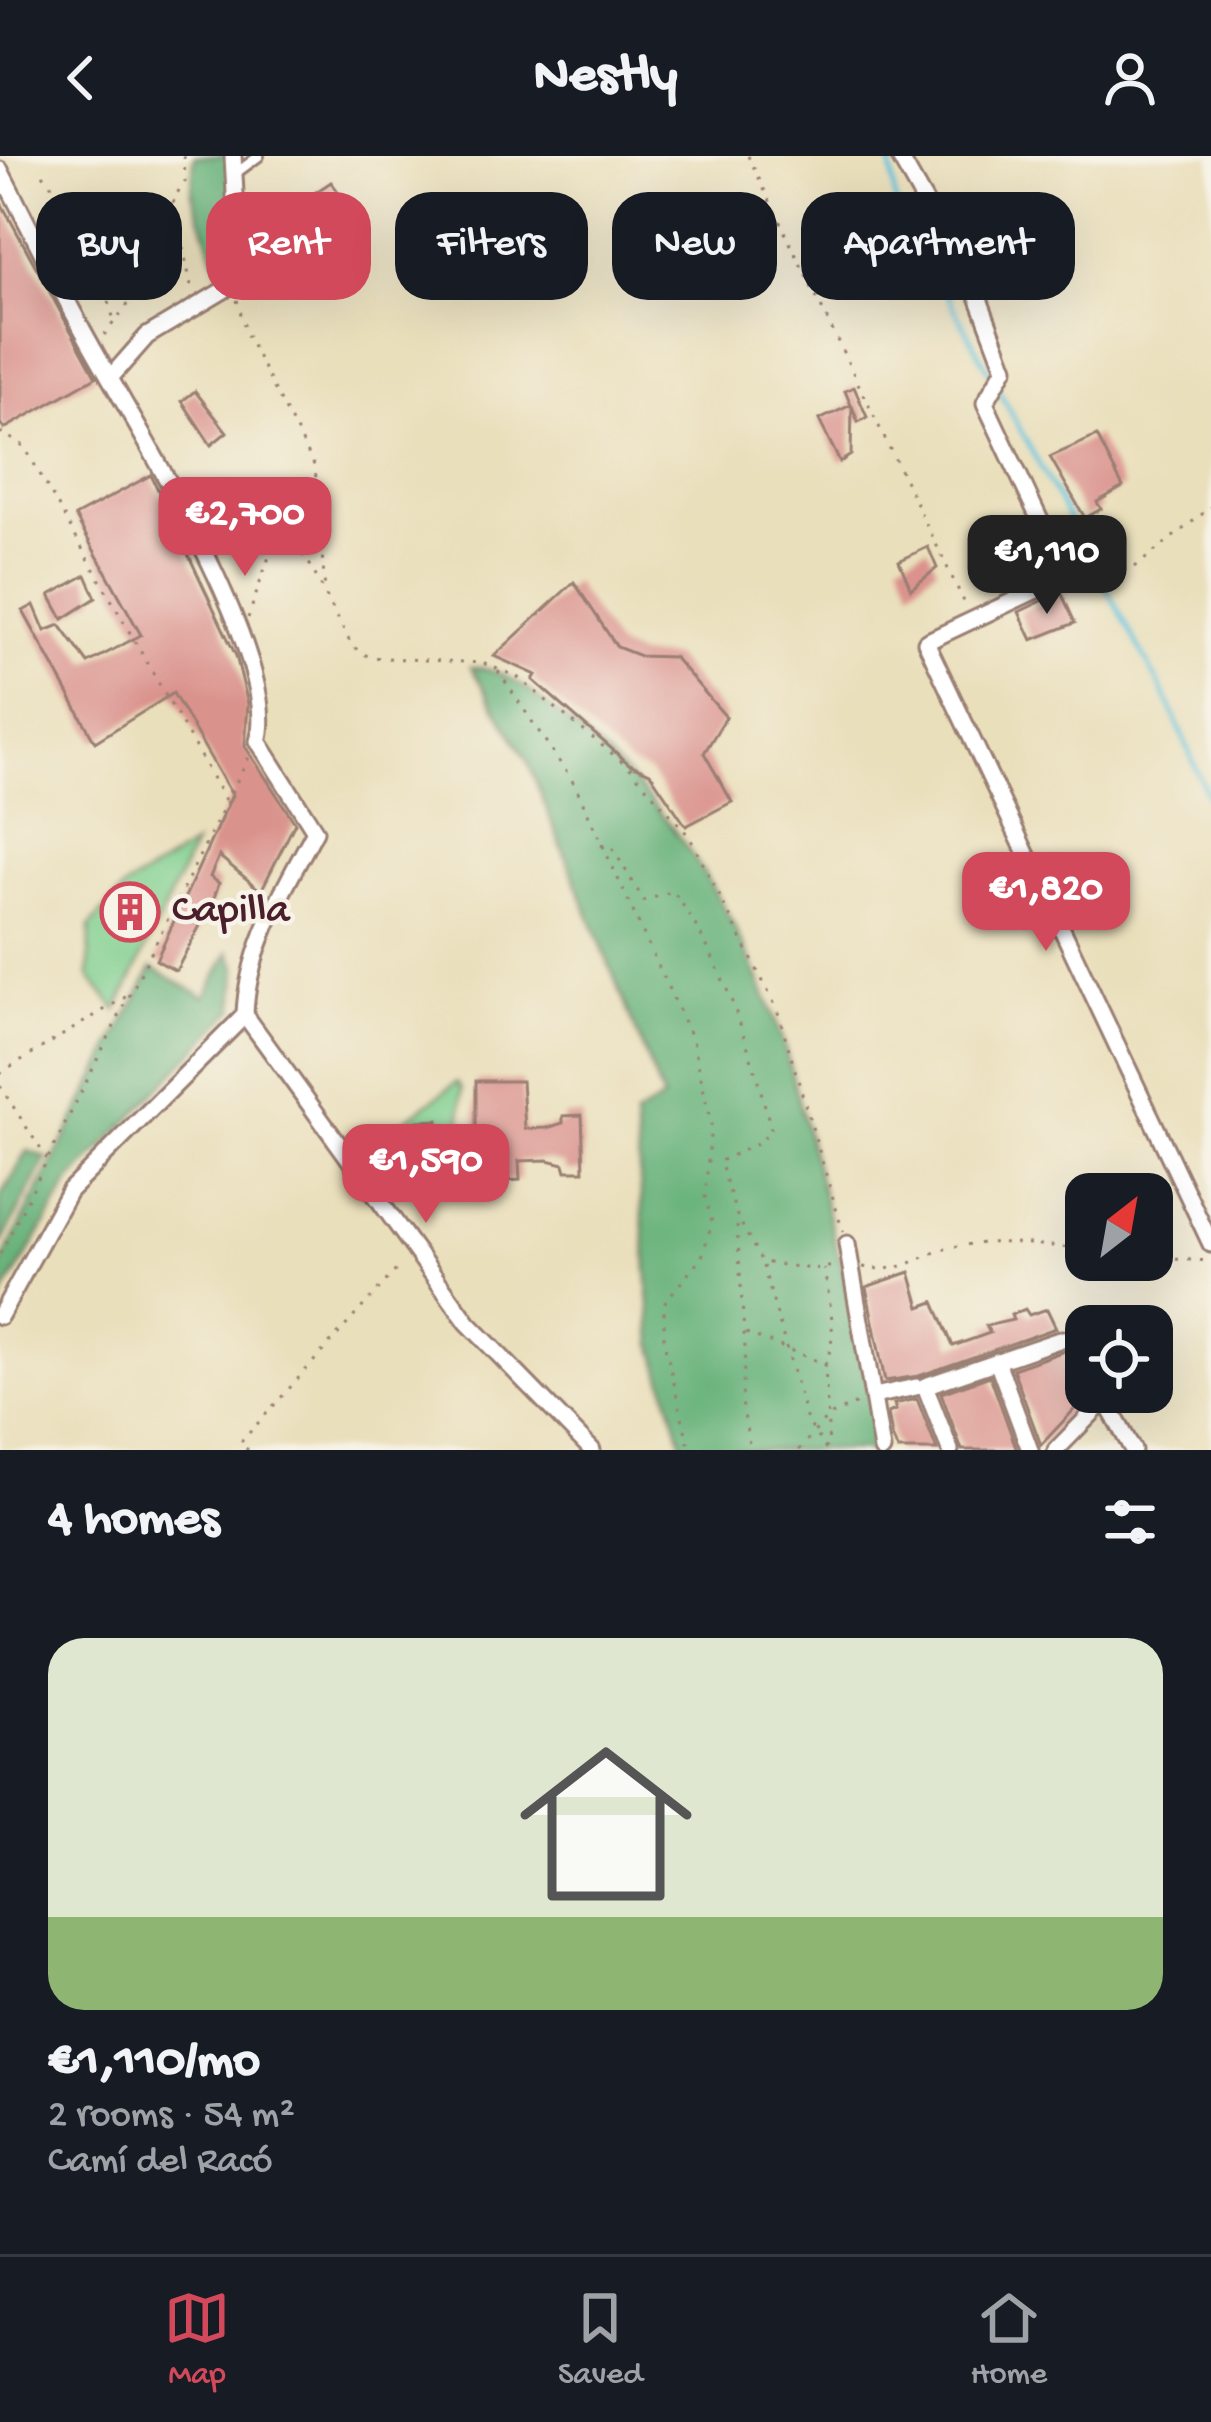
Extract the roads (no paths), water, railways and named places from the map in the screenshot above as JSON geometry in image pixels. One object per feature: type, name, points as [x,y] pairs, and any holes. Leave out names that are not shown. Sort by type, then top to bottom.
[{"type":"street","points":[[110,378],[147,336],[224,290],[233,265],[233,156]]},
{"type":"street","points":[[899,156],[977,294],[1005,368],[985,403],[1066,576],[926,642],[1211,1244]]},
{"type":"street","points":[[0,170],[204,549],[242,643],[263,725],[258,741],[315,831],[246,974],[245,1015],[468,1323],[592,1450]]},
{"type":"street","points":[[0,1316],[70,1191],[245,1015]]},
{"type":"street","points":[[847,1244],[882,1450]]},
{"type":"street","points":[[874,1396],[920,1386],[1062,1339]]},
{"type":"street","points":[[997,1360],[1030,1450]]},
{"type":"street","points":[[920,1386],[950,1450]]},
{"type":"street","points":[[1056,1450],[1105,1400],[1133,1450]]},
{"type":"lane","points":[[234,174],[259,156]]},
{"type":"waterway","points":[[890,156],[895,200],[992,377]]},
{"type":"waterway","points":[[997,387],[1167,699],[1211,804]]},
{"type":"place","name":"Capilla","points":[[130,912]]}]
